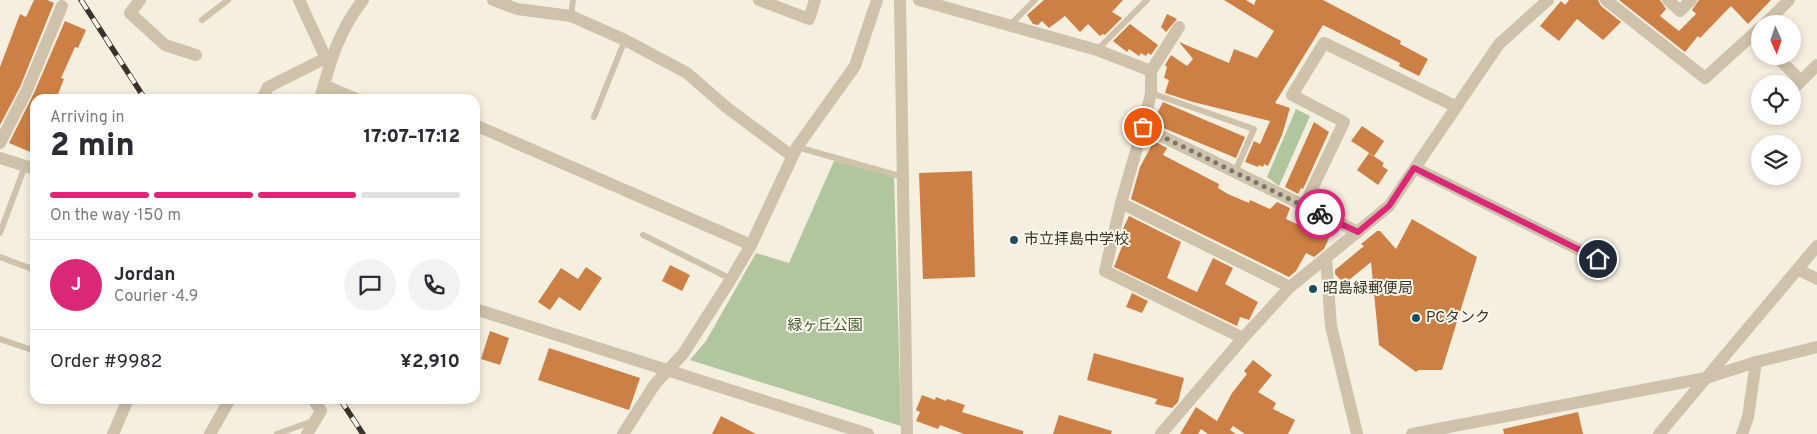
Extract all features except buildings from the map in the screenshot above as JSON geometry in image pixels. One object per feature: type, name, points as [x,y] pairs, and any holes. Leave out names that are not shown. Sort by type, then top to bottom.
[{"type":"street","points":[[140,0],[130,13],[165,45],[196,55]]},
{"type":"street","points":[[299,0],[328,62]]},
{"type":"street","points":[[321,94],[328,62],[348,18],[363,0]]},
{"type":"street","points":[[493,0],[517,9],[571,16],[625,40],[687,73],[726,107],[795,152]]},
{"type":"street","points":[[759,0],[809,19],[815,0]]},
{"type":"street","points":[[623,434],[655,384],[684,354],[732,279],[751,245],[795,152],[855,66],[877,0]]},
{"type":"street","points":[[900,0],[907,434]]},
{"type":"street","points":[[919,0],[1097,50],[1151,71]]},
{"type":"street","points":[[1162,434],[1243,338],[1290,287],[1389,206],[1455,106],[1499,44],[1548,0]]},
{"type":"street","points":[[1606,0],[1705,78],[1751,40]]},
{"type":"street","points":[[1668,0],[1680,11],[1691,0]]},
{"type":"street","points":[[1774,15],[1788,0]]},
{"type":"street","points":[[0,143],[26,90],[62,6]]},
{"type":"street","points":[[1179,27],[1151,71],[1150,93],[1143,127],[1121,203],[1105,271],[1243,338]]},
{"type":"street","points":[[1304,206],[1344,122],[1292,95],[1324,43],[1455,106]]},
{"type":"street","points":[[264,94],[268,87],[328,62]]},
{"type":"street","points":[[1801,81],[1817,65]]},
{"type":"street","points":[[324,85],[345,94]]},
{"type":"street","points":[[480,127],[751,245]]},
{"type":"street","points":[[1143,127],[1358,232]]},
{"type":"street","points":[[0,158],[30,168]]},
{"type":"street","points":[[1414,168],[1598,259]]},
{"type":"street","points":[[1121,203],[1290,287]]},
{"type":"street","points":[[1659,434],[1799,270],[1817,246]]},
{"type":"street","points":[[1326,258],[1331,326],[1357,434]]},
{"type":"street","points":[[1799,270],[1817,279]]},
{"type":"street","points":[[480,311],[868,434]]},
{"type":"street","points":[[1412,434],[1706,378],[1756,362],[1817,347]]},
{"type":"street","points":[[1742,434],[1748,417],[1756,362]]},
{"type":"street","points":[[113,434],[126,404]]},
{"type":"street","points":[[210,434],[227,404]]},
{"type":"street","points":[[307,434],[321,411],[316,404]]},
{"type":"lane","points":[[202,20],[228,0]]},
{"type":"lane","points":[[571,16],[573,0]]},
{"type":"lane","points":[[1009,26],[1035,0]]},
{"type":"lane","points":[[1097,50],[1147,0]]},
{"type":"lane","points":[[594,117],[625,40]]},
{"type":"lane","points":[[1150,93],[1254,129],[1235,172]]},
{"type":"lane","points":[[795,152],[903,177]]},
{"type":"lane","points":[[0,233],[30,168]]},
{"type":"lane","points":[[643,235],[732,279]]},
{"type":"lane","points":[[0,257],[30,268]]},
{"type":"lane","points":[[0,339],[30,349]]},
{"type":"lane","points":[[277,434],[316,420]]},
{"type":"green space","points":[[1296,109],[1310,116],[1279,186],[1267,177]]},
{"type":"green space","name":"緑ヶ丘公園","points":[[834,161],[894,175],[901,426],[690,360],[706,341],[756,253],[789,263]]},
{"type":"railway","points":[[81,0],[142,94]]},
{"type":"railway","points":[[343,404],[363,434]]},
{"type":"way so far","points":[[1143,127],[1320,214]]},
{"type":"place","name":"市立拝島中学校","points":[[1014,240]]},
{"type":"place","name":"昭島緑郵便局","points":[[1313,289]]},
{"type":"place","name":"PCタンク","points":[[1416,318]]},
{"type":"route","points":[[1320,214],[1358,232],[1389,206],[1414,168],[1598,259]]}]
